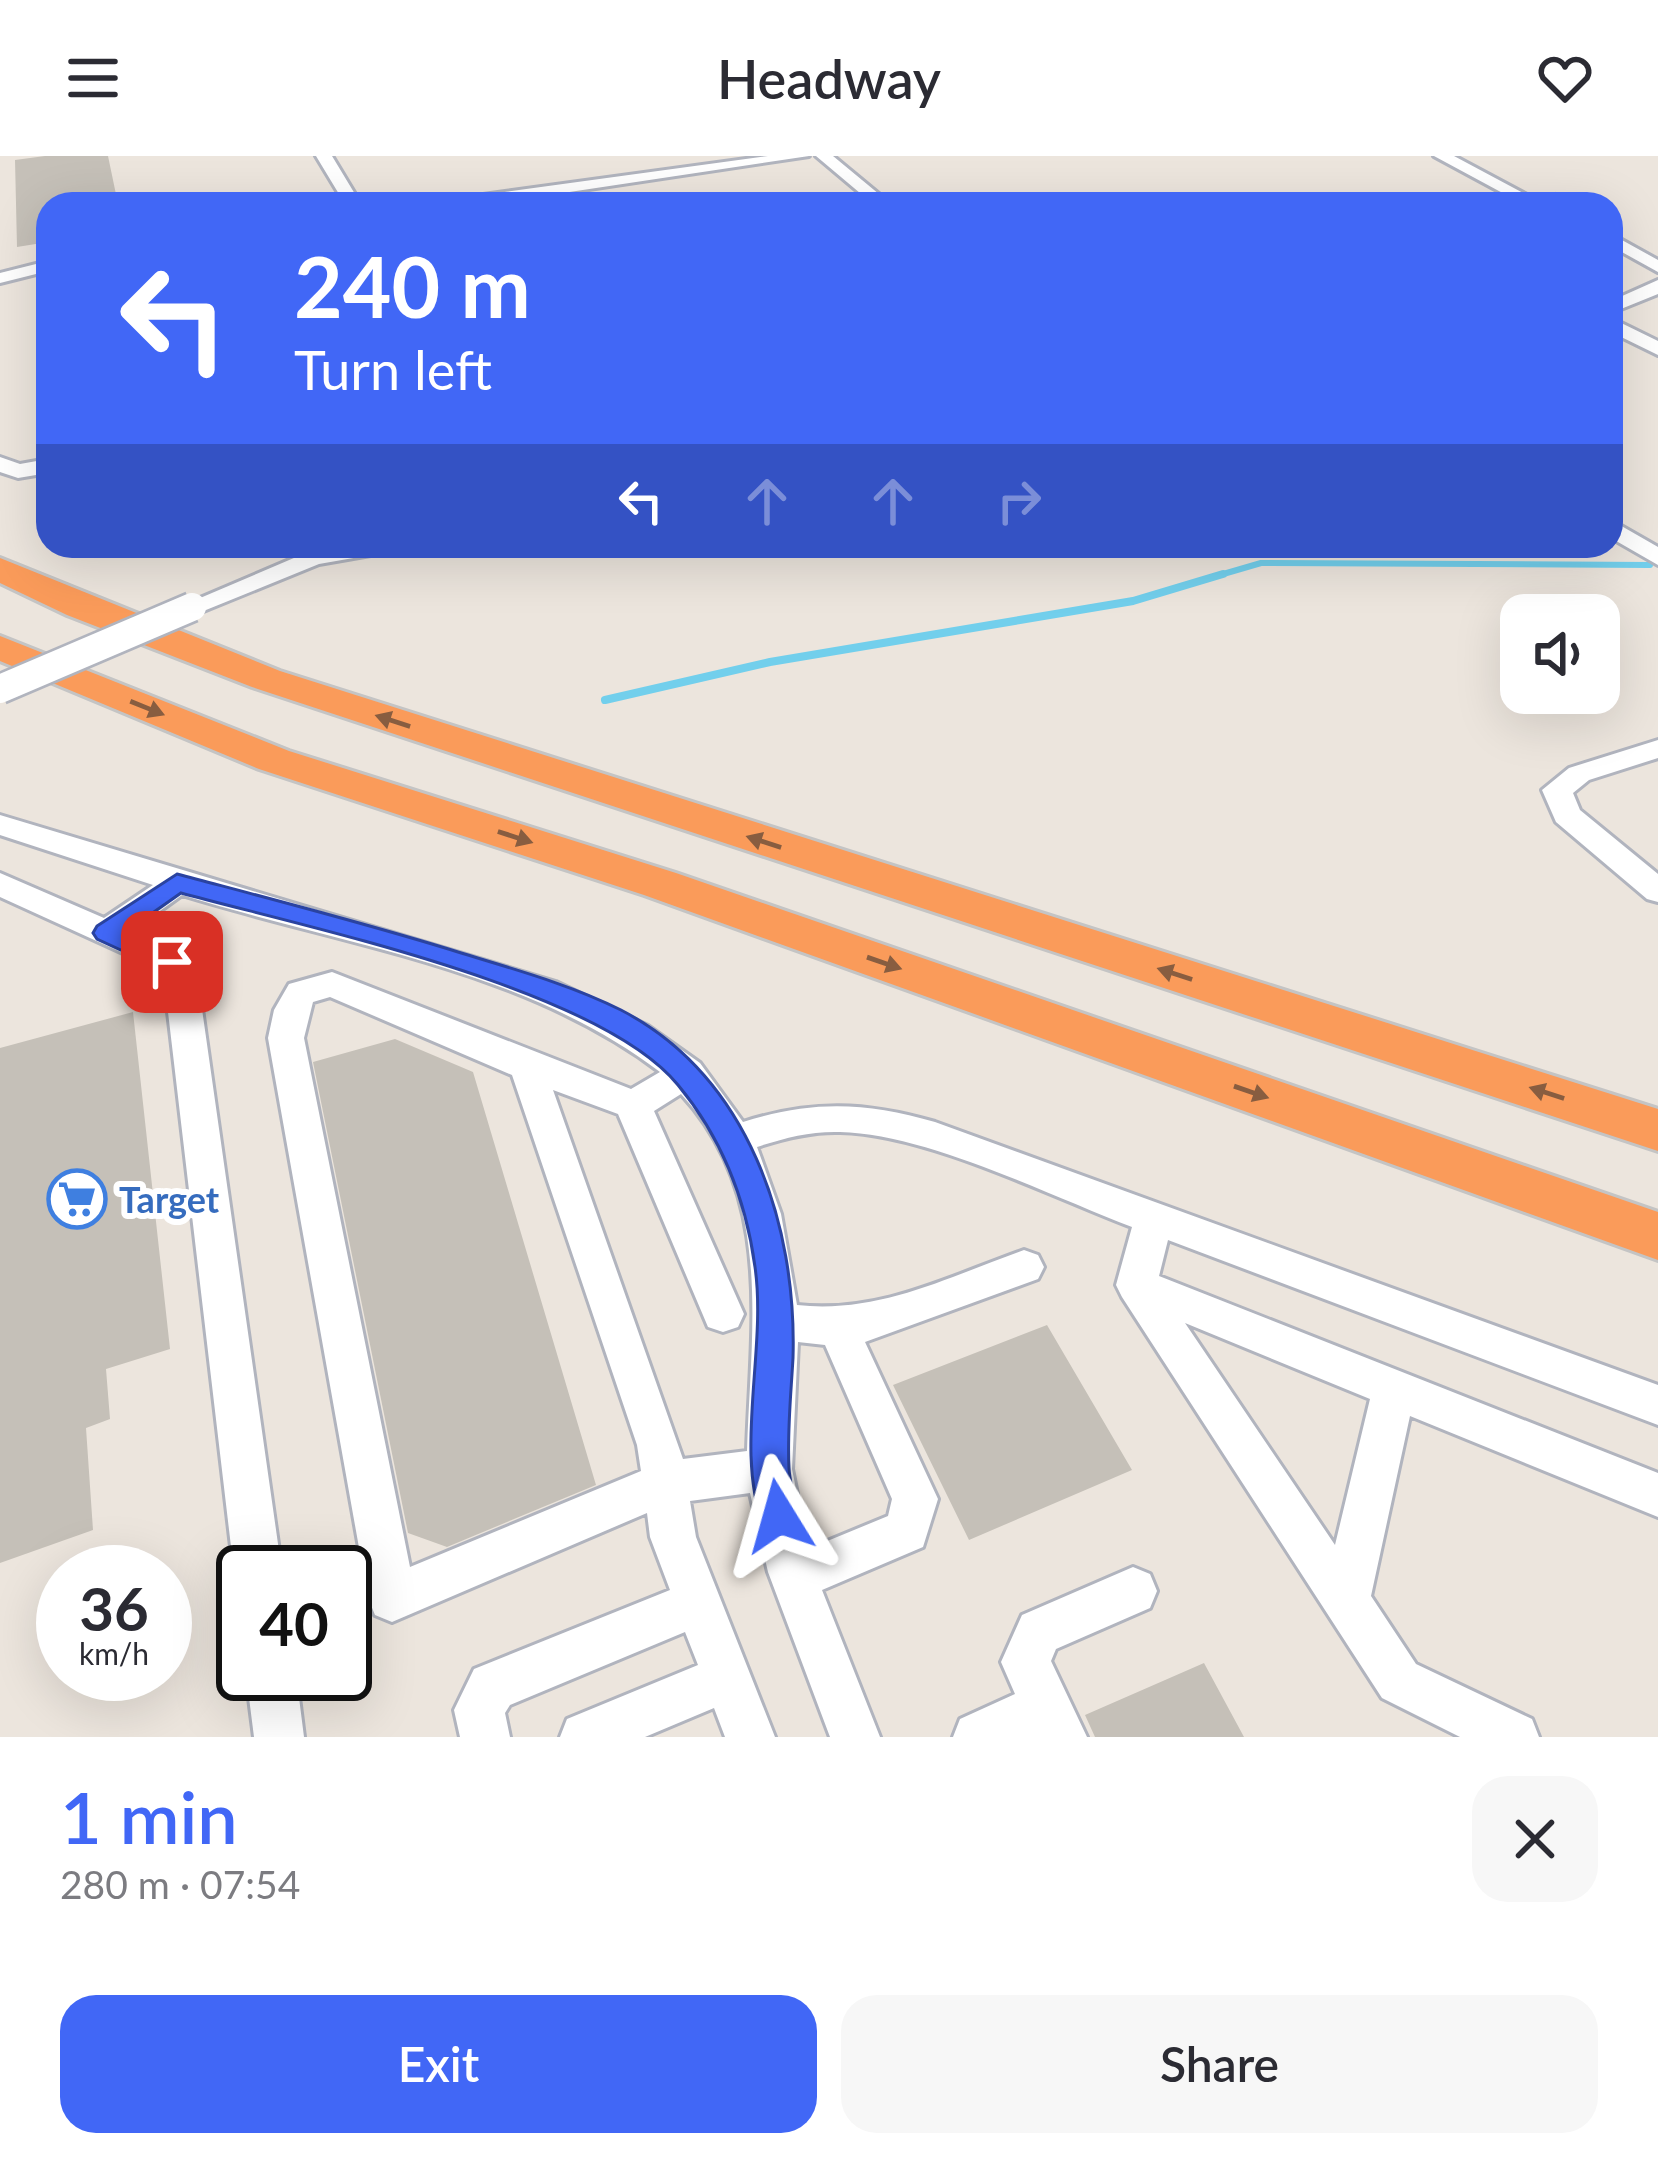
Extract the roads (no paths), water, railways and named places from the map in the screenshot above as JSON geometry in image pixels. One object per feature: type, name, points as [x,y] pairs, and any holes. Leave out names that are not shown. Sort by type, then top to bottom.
[{"type":"highway","points":[[0,569],[80,607],[266,679],[1658,1130]]},
{"type":"highway","points":[[0,647],[274,760],[659,884],[1658,1236]]},
{"type":"street","points":[[324,156],[346,192]]},
{"type":"street","points":[[596,192],[565,171],[677,156]]},
{"type":"street","points":[[562,192],[742,160],[802,156]]},
{"type":"street","points":[[824,156],[868,192]]},
{"type":"street","points":[[1442,156],[1520,192]]},
{"type":"street","points":[[1467,156],[1526,192]]},
{"type":"street","points":[[1623,234],[1658,250]]},
{"type":"street","points":[[1623,246],[1658,267]]},
{"type":"street","points":[[0,278],[36,269]]},
{"type":"street","points":[[1623,303],[1646,296],[1658,283]]},
{"type":"street","points":[[1623,319],[1658,310]]},
{"type":"street","points":[[1623,329],[1658,349]]},
{"type":"street","points":[[1623,535],[1658,558]]},
{"type":"street","points":[[0,689],[318,558]]},
{"type":"street","points":[[307,563],[329,558]]},
{"type":"street","points":[[1658,749],[1580,774],[1557,790],[1567,815],[1658,891]]},
{"type":"street","points":[[0,825],[46,835],[177,883],[372,935],[559,994],[615,1020],[687,1073],[732,1140],[757,1195],[777,1321],[770,1469],[795,1578],[855,1737]]},
{"type":"street","points":[[106,933],[177,883]]},
{"type":"street","points":[[0,884],[172,962],[183,995],[254,1545]]},
{"type":"street","points":[[372,935],[332,984],[302,993],[290,1010],[286,1038],[392,1598],[665,1483],[770,1469]]},
{"type":"street","points":[[332,984],[527,1066],[635,1105],[723,1314]]},
{"type":"street","points":[[527,1066],[659,1445],[673,1537],[750,1737]]},
{"type":"street","points":[[635,1105],[687,1073]]},
{"type":"street","points":[[732,1140],[816,1116],[864,1115],[1154,1217],[1658,1405]]},
{"type":"street","points":[[1154,1217],[1136,1285],[1399,1682],[1514,1737]]},
{"type":"street","points":[[777,1321],[838,1328],[885,1320],[1024,1267]]},
{"type":"street","points":[[1136,1285],[1658,1495]]},
{"type":"street","points":[[795,1578],[907,1531],[915,1499],[838,1328]]},
{"type":"street","points":[[1346,1600],[1394,1390]]},
{"type":"street","points":[[978,1737],[1054,1721],[1026,1662],[1039,1632],[1133,1591]]},
{"type":"street","points":[[485,1737],[479,1710],[492,1687],[699,1602]]},
{"type":"street","points":[[585,1737],[728,1677]]},
{"type":"street","points":[[274,1701],[279,1737]]},
{"type":"waterway","points":[[1213,577],[1261,563],[1650,565]]},
{"type":"waterway","points":[[1213,577],[1223,574]]},
{"type":"waterway","points":[[605,700],[770,662],[1133,601],[1213,577]]},
{"type":"place","name":"Target","points":[[77,1199]]}]
